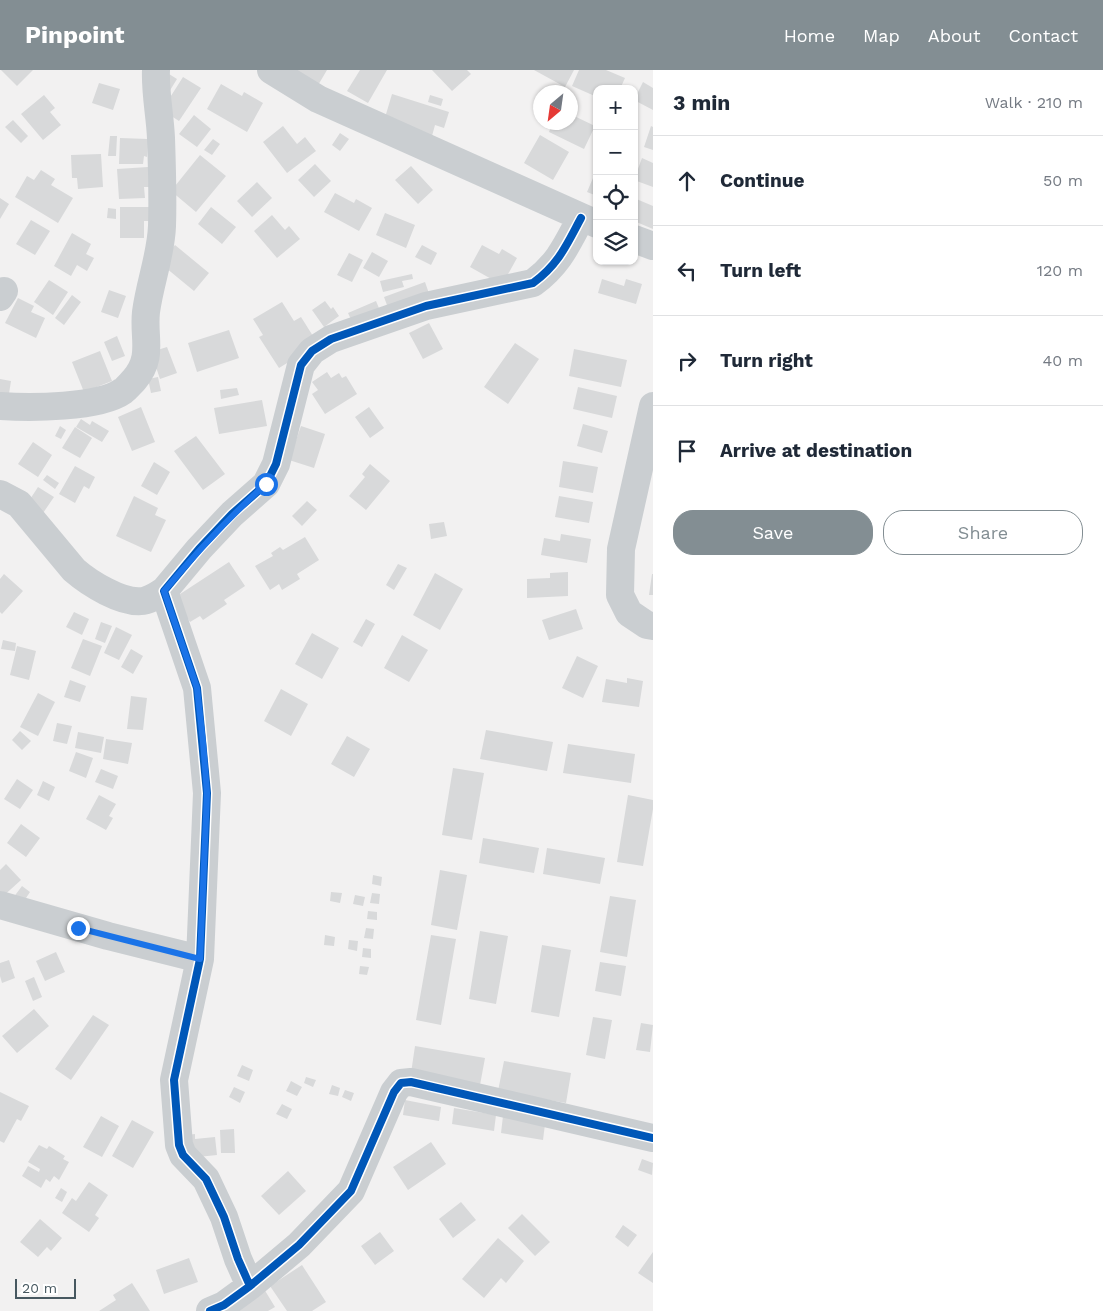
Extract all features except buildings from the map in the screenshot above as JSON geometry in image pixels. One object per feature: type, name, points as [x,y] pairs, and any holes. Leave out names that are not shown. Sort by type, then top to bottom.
[{"type":"street","points":[[0,406],[18,407],[92,402],[111,398],[125,390],[142,370],[146,356],[148,293],[157,265],[162,226],[161,138],[156,70]]},
{"type":"street","points":[[0,494],[19,504],[74,570],[84,579],[105,591],[129,601],[140,602],[149,600],[164,591],[232,514],[266,484],[276,464],[301,365],[312,351],[330,339],[426,306],[533,283],[548,272],[589,221],[318,99],[271,70]]},
{"type":"street","points":[[638,240],[653,246]]},
{"type":"street","points":[[653,406],[621,548],[620,595],[629,613],[647,625],[653,626]]},
{"type":"street","points":[[164,591],[197,688],[207,793],[200,959],[174,1080],[179,1145],[183,1155],[206,1179],[224,1217],[238,1259],[250,1286]]},
{"type":"street","points":[[0,904],[108,936],[200,959]]},
{"type":"street","points":[[220,1309],[299,1245],[351,1191],[394,1092],[401,1083],[410,1082],[653,1138]]},
{"type":"cycle path","points":[[250,1286],[238,1259],[224,1217],[206,1179],[183,1155],[179,1145],[174,1080],[200,959],[207,793],[197,688],[164,591],[199,549],[232,514],[266,484],[276,464],[301,365],[312,351],[331,339],[426,306],[533,283],[556,261],[581,218]]},
{"type":"cycle path","points":[[210,1311],[224,1305],[250,1286],[299,1245],[351,1191],[394,1092],[401,1083],[411,1082],[653,1138]]},
{"type":"route","points":[[78,928],[200,959],[207,793],[203,742],[197,688],[164,591],[232,514],[266,484]]}]
